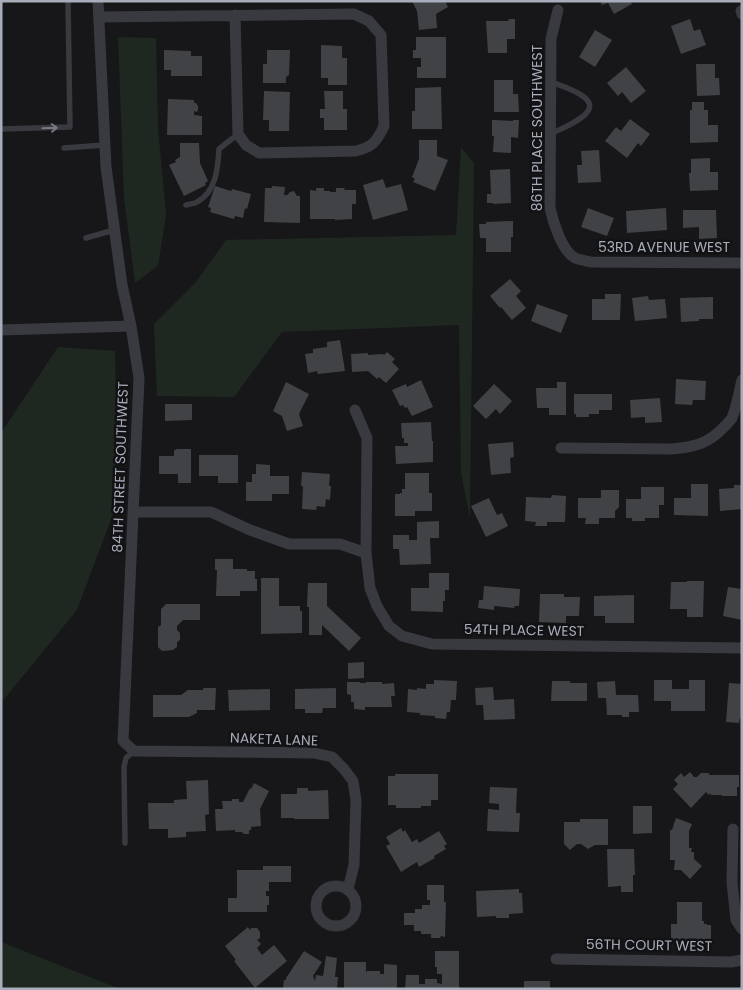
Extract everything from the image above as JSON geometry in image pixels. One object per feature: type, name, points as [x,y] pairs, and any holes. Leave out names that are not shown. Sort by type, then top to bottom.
[{"type":"street","name":"84TH STREET SOUTHWEST","points":[[98,1],[106,167],[122,285],[139,378],[123,741],[134,751]]},
{"type":"street","name":"86TH PLACE SOUTHWEST","points":[[558,10],[551,39],[550,208],[552,219],[563,245]]},
{"type":"street","points":[[98,17],[235,15],[354,14],[369,21],[381,35],[384,126],[379,138],[367,149],[356,151],[259,153],[246,145],[238,134],[235,15]]},
{"type":"street","name":"53RD AVENUE WEST","points":[[563,245],[575,258],[591,262],[742,263]]},
{"type":"street","points":[[1,330],[131,326]]},
{"type":"street","points":[[561,448],[672,449],[686,448],[703,443],[716,436],[731,419],[742,380]]},
{"type":"street","name":"54TH PLACE WEST","points":[[355,410],[367,438],[366,553],[370,588],[377,606],[389,626],[402,636],[432,644],[742,648]]},
{"type":"street","points":[[133,512],[210,512],[250,530],[289,544],[340,544],[366,553]]},
{"type":"street","name":"NAKETA LANE","points":[[134,751],[314,753],[332,757],[353,781],[356,800],[354,865],[348,889]]},
{"type":"street","points":[[733,829],[732,882],[736,920],[742,929]]},
{"type":"street","name":"56TH COURT WEST","points":[[556,958],[730,962],[742,960]]},
{"type":"lane","points":[[1,129],[70,127],[68,1]]},
{"type":"lane","points":[[551,82],[584,97],[589,103],[590,109],[585,116],[551,134]]},
{"type":"lane","points":[[186,206],[197,202],[207,195],[215,182],[219,149],[238,134]]},
{"type":"lane","points":[[64,148],[105,145]]},
{"type":"lane","points":[[86,238],[114,230]]},
{"type":"lane","points":[[125,843],[124,767],[126,758],[134,751]]},
{"type":"shaded area","points":[[118,37],[156,38],[158,128],[166,215],[158,266],[135,283],[124,197]]},
{"type":"shaded area","points":[[461,147],[474,163],[470,518],[461,473],[459,325],[282,332],[234,397],[157,396],[154,324],[196,282],[226,240],[456,235]]},
{"type":"shaded area","points":[[58,347],[115,351],[118,501],[77,610],[1,703],[1,433]]},
{"type":"shaded area","points":[[1,942],[120,989],[1,989]]},
{"type":"building","points":[[412,1],[445,1],[448,7],[436,14],[437,28],[419,30],[417,11]]},
{"type":"building","points":[[600,1],[630,1],[632,4],[614,14],[608,3],[602,5]]},
{"type":"building","points":[[509,19],[515,19],[515,39],[507,39],[507,53],[488,53],[486,21],[508,21]]},
{"type":"building","points":[[690,19],[694,31],[700,29],[706,45],[681,54],[671,26]]},
{"type":"building","points":[[595,30],[612,40],[595,67],[579,57]]},
{"type":"building","points":[[416,37],[446,37],[446,78],[417,78],[417,67],[421,67],[421,58],[413,58],[413,50],[416,50]]},
{"type":"building","points":[[321,45],[342,46],[342,58],[347,58],[347,85],[328,85],[328,78],[321,78]]},
{"type":"building","points":[[164,50],[191,51],[191,56],[202,56],[202,76],[171,76],[171,70],[164,70]]},
{"type":"building","points":[[267,50],[290,50],[289,75],[286,77],[286,83],[263,83],[263,64],[267,64]]},
{"type":"building","points":[[696,64],[715,64],[715,78],[719,78],[720,95],[697,96]]},
{"type":"building","points":[[626,67],[646,91],[631,103],[622,92],[618,96],[607,83]]},
{"type":"building","points":[[494,80],[513,80],[513,94],[518,94],[519,112],[494,112]]},
{"type":"building","points":[[441,87],[442,129],[412,129],[412,111],[415,111],[415,88]]},
{"type":"building","points":[[264,91],[290,92],[289,131],[269,131],[269,120],[263,120]]},
{"type":"building","points":[[324,91],[343,91],[343,109],[347,109],[347,130],[324,130],[324,118],[320,118],[320,109],[325,109]]},
{"type":"building","points":[[168,99],[194,100],[198,110],[197,112],[194,111],[194,115],[202,116],[202,135],[167,135]]},
{"type":"building","points":[[692,102],[704,102],[704,110],[708,110],[708,125],[718,125],[718,142],[690,143],[690,110],[692,110]]},
{"type":"building","points":[[630,119],[650,134],[641,146],[638,143],[627,158],[605,141],[616,127],[621,131]]},
{"type":"building","points":[[492,120],[519,120],[518,138],[511,137],[511,153],[493,152]]},
{"type":"building","points":[[419,140],[437,140],[437,156],[448,160],[435,191],[413,182],[415,179],[412,177],[419,159]]},
{"type":"building","points":[[180,143],[199,143],[200,163],[208,181],[205,183],[206,185],[184,196],[169,165],[176,162],[175,160],[180,157]]},
{"type":"building","points":[[599,150],[601,182],[578,183],[577,165],[582,165],[581,151]]},
{"type":"building","points":[[710,158],[710,172],[718,172],[718,190],[690,191],[689,173],[691,173],[691,159]]},
{"type":"building","points":[[510,169],[511,203],[487,203],[487,194],[491,194],[490,170]]},
{"type":"building","points":[[383,179],[386,188],[401,184],[408,210],[373,220],[363,185]]},
{"type":"building","points":[[215,186],[251,194],[243,218],[235,216],[234,219],[210,212],[211,208],[208,207]]},
{"type":"building","points":[[272,186],[285,187],[284,195],[294,191],[297,196],[300,196],[300,223],[264,222],[265,188],[272,188]]},
{"type":"building","points":[[316,188],[324,188],[324,191],[330,192],[336,192],[336,188],[356,190],[356,204],[352,204],[352,219],[310,219],[310,190],[316,191]]},
{"type":"building","points":[[588,208],[614,218],[607,236],[581,227]]},
{"type":"building","points":[[666,208],[667,230],[627,233],[626,211]]},
{"type":"building","points":[[683,210],[716,210],[717,238],[699,239],[699,227],[683,228]]},
{"type":"building","points":[[513,221],[511,252],[486,252],[486,238],[480,238],[479,224]]},
{"type":"building","points":[[510,279],[521,291],[516,296],[526,308],[512,320],[490,296]]},
{"type":"building","points":[[605,294],[621,294],[620,320],[592,320],[592,299],[605,299]]},
{"type":"building","points":[[648,296],[649,300],[665,299],[667,318],[635,321],[632,298]]},
{"type":"building","points":[[713,297],[713,319],[681,322],[680,298]]},
{"type":"building","points":[[537,304],[568,315],[561,333],[531,321]]},
{"type":"building","points":[[340,340],[345,371],[318,374],[317,371],[308,373],[305,354],[313,353],[313,349],[327,347],[327,342]]},
{"type":"building","points":[[387,352],[395,359],[392,362],[399,369],[386,383],[379,377],[377,379],[368,371],[352,372],[351,354],[368,353],[368,355],[384,355]]},
{"type":"building","points":[[676,379],[706,381],[705,400],[693,400],[692,405],[675,404]]},
{"type":"building","points":[[421,380],[433,407],[412,416],[407,407],[400,406],[392,390],[406,384],[407,387]]},
{"type":"building","points":[[286,382],[309,394],[299,414],[303,426],[287,431],[282,416],[273,411]]},
{"type":"building","points":[[557,382],[566,382],[566,415],[549,415],[549,408],[537,408],[536,388],[557,388]]},
{"type":"building","points":[[494,384],[512,401],[500,414],[496,409],[486,419],[473,406]]},
{"type":"building","points":[[574,394],[612,394],[612,410],[599,410],[599,414],[589,414],[589,417],[576,417],[576,414],[574,414]]},
{"type":"building","points":[[660,398],[662,422],[645,423],[645,417],[631,418],[630,400]]},
{"type":"building","points":[[165,404],[192,404],[192,420],[165,421]]},
{"type":"building","points":[[431,422],[433,462],[396,464],[395,446],[408,446],[408,443],[404,443],[404,438],[402,438],[401,423]]},
{"type":"building","points":[[513,442],[514,457],[510,458],[511,473],[491,475],[488,444]]},
{"type":"building","points":[[176,449],[191,449],[191,483],[178,483],[178,474],[159,474],[159,456],[174,456]]},
{"type":"building","points":[[199,455],[238,455],[238,483],[218,483],[218,476],[199,476]]},
{"type":"building","points":[[256,464],[270,465],[270,476],[289,476],[289,494],[272,494],[272,501],[246,501],[246,482],[252,482],[252,474],[256,474]]},
{"type":"building","points":[[302,472],[330,474],[330,500],[326,499],[325,507],[317,506],[316,510],[302,509]]},
{"type":"building","points":[[405,473],[429,473],[429,493],[432,493],[432,511],[415,511],[415,516],[395,516],[395,494],[402,493],[402,489],[405,489]]},
{"type":"building","points":[[691,484],[708,484],[708,516],[674,515],[674,498],[691,498]]},
{"type":"building","points":[[734,485],[742,485],[742,509],[720,511],[719,489],[734,488]]},
{"type":"building","points":[[641,487],[664,487],[664,505],[659,505],[659,518],[645,518],[645,521],[632,521],[632,518],[626,518],[626,499],[641,499]]},
{"type":"building","points":[[601,490],[619,490],[619,507],[615,511],[615,518],[599,518],[599,524],[585,524],[586,518],[578,518],[578,498],[601,498]]},
{"type":"building","points":[[552,495],[566,496],[565,522],[547,522],[547,526],[535,526],[536,522],[525,521],[526,497],[551,498]]},
{"type":"building","points":[[489,498],[497,515],[502,513],[508,526],[486,537],[471,506]]},
{"type":"building","points":[[439,521],[439,538],[430,538],[431,564],[400,565],[399,549],[393,549],[393,535],[409,535],[409,540],[417,540],[417,522]]},
{"type":"building","points":[[215,559],[233,559],[233,569],[255,571],[257,591],[240,591],[240,596],[216,596],[217,570],[215,570]]},
{"type":"building","points":[[429,573],[449,573],[449,590],[445,590],[443,612],[411,611],[411,588],[429,588]]},
{"type":"building","points":[[261,578],[279,578],[279,606],[300,606],[300,611],[302,611],[302,633],[261,634]]},
{"type":"building","points":[[704,581],[703,617],[687,617],[687,609],[670,609],[671,582]]},
{"type":"building","points":[[308,583],[327,583],[327,606],[361,638],[349,651],[322,625],[322,635],[309,635]]},
{"type":"building","points":[[484,586],[520,589],[519,606],[514,608],[494,606],[494,610],[478,608],[479,600],[483,600]]},
{"type":"building","points":[[728,587],[742,589],[742,620],[723,616]]},
{"type":"building","points":[[540,594],[564,594],[564,597],[580,597],[579,616],[566,616],[566,623],[539,622]]},
{"type":"building","points":[[634,595],[634,623],[605,623],[605,616],[594,616],[594,596]]},
{"type":"building","points":[[166,604],[200,604],[200,620],[183,620],[177,626],[180,640],[177,642],[177,647],[173,650],[162,651],[158,647],[158,627],[161,625],[161,609]]},
{"type":"building","points":[[364,662],[364,678],[348,679],[348,663]]},
{"type":"building","points":[[434,680],[457,681],[456,700],[451,700],[450,712],[447,712],[446,719],[407,712],[408,689],[426,689],[426,684],[434,684]]},
{"type":"building","points":[[654,680],[672,680],[672,689],[689,689],[689,680],[705,680],[705,711],[671,711],[671,701],[654,701]]},
{"type":"building","points":[[552,681],[587,683],[587,701],[551,701]]},
{"type":"building","points":[[615,681],[616,695],[638,695],[639,712],[629,712],[629,717],[607,715],[606,698],[598,698],[597,682]]},
{"type":"building","points":[[347,682],[394,683],[395,696],[391,696],[392,707],[365,707],[365,710],[354,709],[351,695],[347,694]]},
{"type":"building","points":[[729,683],[742,684],[742,718],[740,718],[739,723],[726,722]]},
{"type":"building","points":[[493,687],[494,700],[514,699],[515,719],[484,720],[483,705],[476,705],[475,688]]},
{"type":"building","points":[[203,688],[216,688],[215,710],[197,710],[197,713],[189,717],[153,717],[153,695],[181,695],[188,690],[203,690]]},
{"type":"building","points":[[336,688],[336,708],[323,708],[322,713],[305,713],[305,709],[295,709],[295,689]]},
{"type":"building","points":[[270,689],[270,710],[229,711],[228,690]]},
{"type":"building","points":[[690,772],[694,777],[701,773],[708,773],[710,775],[739,775],[737,796],[711,795],[710,793],[709,795],[706,792],[691,808],[673,789],[678,784],[674,780],[681,773],[684,777]]},
{"type":"building","points":[[395,774],[438,774],[438,800],[431,800],[431,806],[421,806],[421,808],[396,808],[396,805],[388,805],[388,776],[395,776]]},
{"type":"building","points":[[208,780],[209,814],[205,815],[206,831],[186,832],[186,837],[168,838],[168,829],[149,829],[148,803],[174,803],[174,800],[187,799],[186,781]]},
{"type":"building","points":[[254,783],[269,791],[260,809],[261,826],[251,827],[249,834],[235,832],[235,830],[216,831],[215,809],[223,809],[222,801],[239,799],[239,802],[243,802]]},
{"type":"building","points":[[490,787],[517,788],[516,813],[520,813],[519,832],[487,831],[488,809],[499,810],[499,804],[489,803]]},
{"type":"building","points":[[297,788],[308,788],[308,791],[328,790],[329,819],[281,818],[281,794],[297,794]]},
{"type":"building","points":[[633,806],[652,806],[652,833],[633,834]]},
{"type":"building","points":[[676,818],[692,824],[689,831],[689,848],[692,848],[691,852],[694,852],[694,859],[702,866],[690,879],[681,870],[674,870],[675,860],[670,860],[670,830],[672,830]]},
{"type":"building","points":[[580,819],[608,819],[608,845],[595,845],[588,849],[581,844],[577,844],[570,850],[564,844],[564,822],[580,822]]},
{"type":"building","points":[[401,828],[403,832],[405,830],[412,842],[417,839],[419,843],[439,831],[447,844],[444,846],[446,849],[419,867],[417,862],[401,872],[386,846],[390,844],[386,837]]},
{"type":"building","points":[[607,849],[634,849],[635,875],[633,875],[633,892],[621,892],[621,886],[608,887]]},
{"type":"building","points":[[263,866],[291,866],[291,882],[269,882],[269,891],[266,891],[266,896],[269,896],[267,912],[228,912],[228,898],[237,898],[237,870],[263,870]]},
{"type":"building","points":[[427,885],[444,885],[444,902],[446,902],[445,937],[431,938],[431,934],[421,934],[421,931],[414,931],[414,925],[404,925],[404,913],[415,913],[415,909],[422,909],[422,905],[430,905],[430,900],[427,900]]},
{"type":"building","points":[[519,889],[519,893],[522,893],[523,913],[509,914],[509,918],[496,918],[496,916],[477,917],[476,891]]},
{"type":"building","points":[[677,902],[702,902],[702,921],[704,921],[704,924],[711,925],[711,947],[692,947],[692,942],[671,942],[671,924],[677,924]]},
{"type":"building","points":[[248,927],[250,930],[251,928],[257,928],[260,932],[260,938],[257,940],[261,944],[257,948],[262,955],[274,945],[287,961],[255,988],[225,946]]},
{"type":"building","points":[[304,951],[322,962],[313,976],[315,981],[316,975],[323,976],[326,956],[337,958],[335,977],[338,977],[337,989],[283,989],[284,980],[286,980]]},
{"type":"building","points":[[435,951],[459,951],[459,989],[405,989],[406,975],[419,975],[419,984],[425,984],[425,979],[437,979],[437,983],[442,984],[442,974],[437,974],[437,967],[435,967]]},
{"type":"building","points":[[344,962],[366,962],[366,973],[367,971],[380,971],[380,974],[384,974],[384,964],[397,965],[397,989],[344,989]]},
{"type":"building","points":[[524,981],[550,981],[550,989],[524,989]]}]
